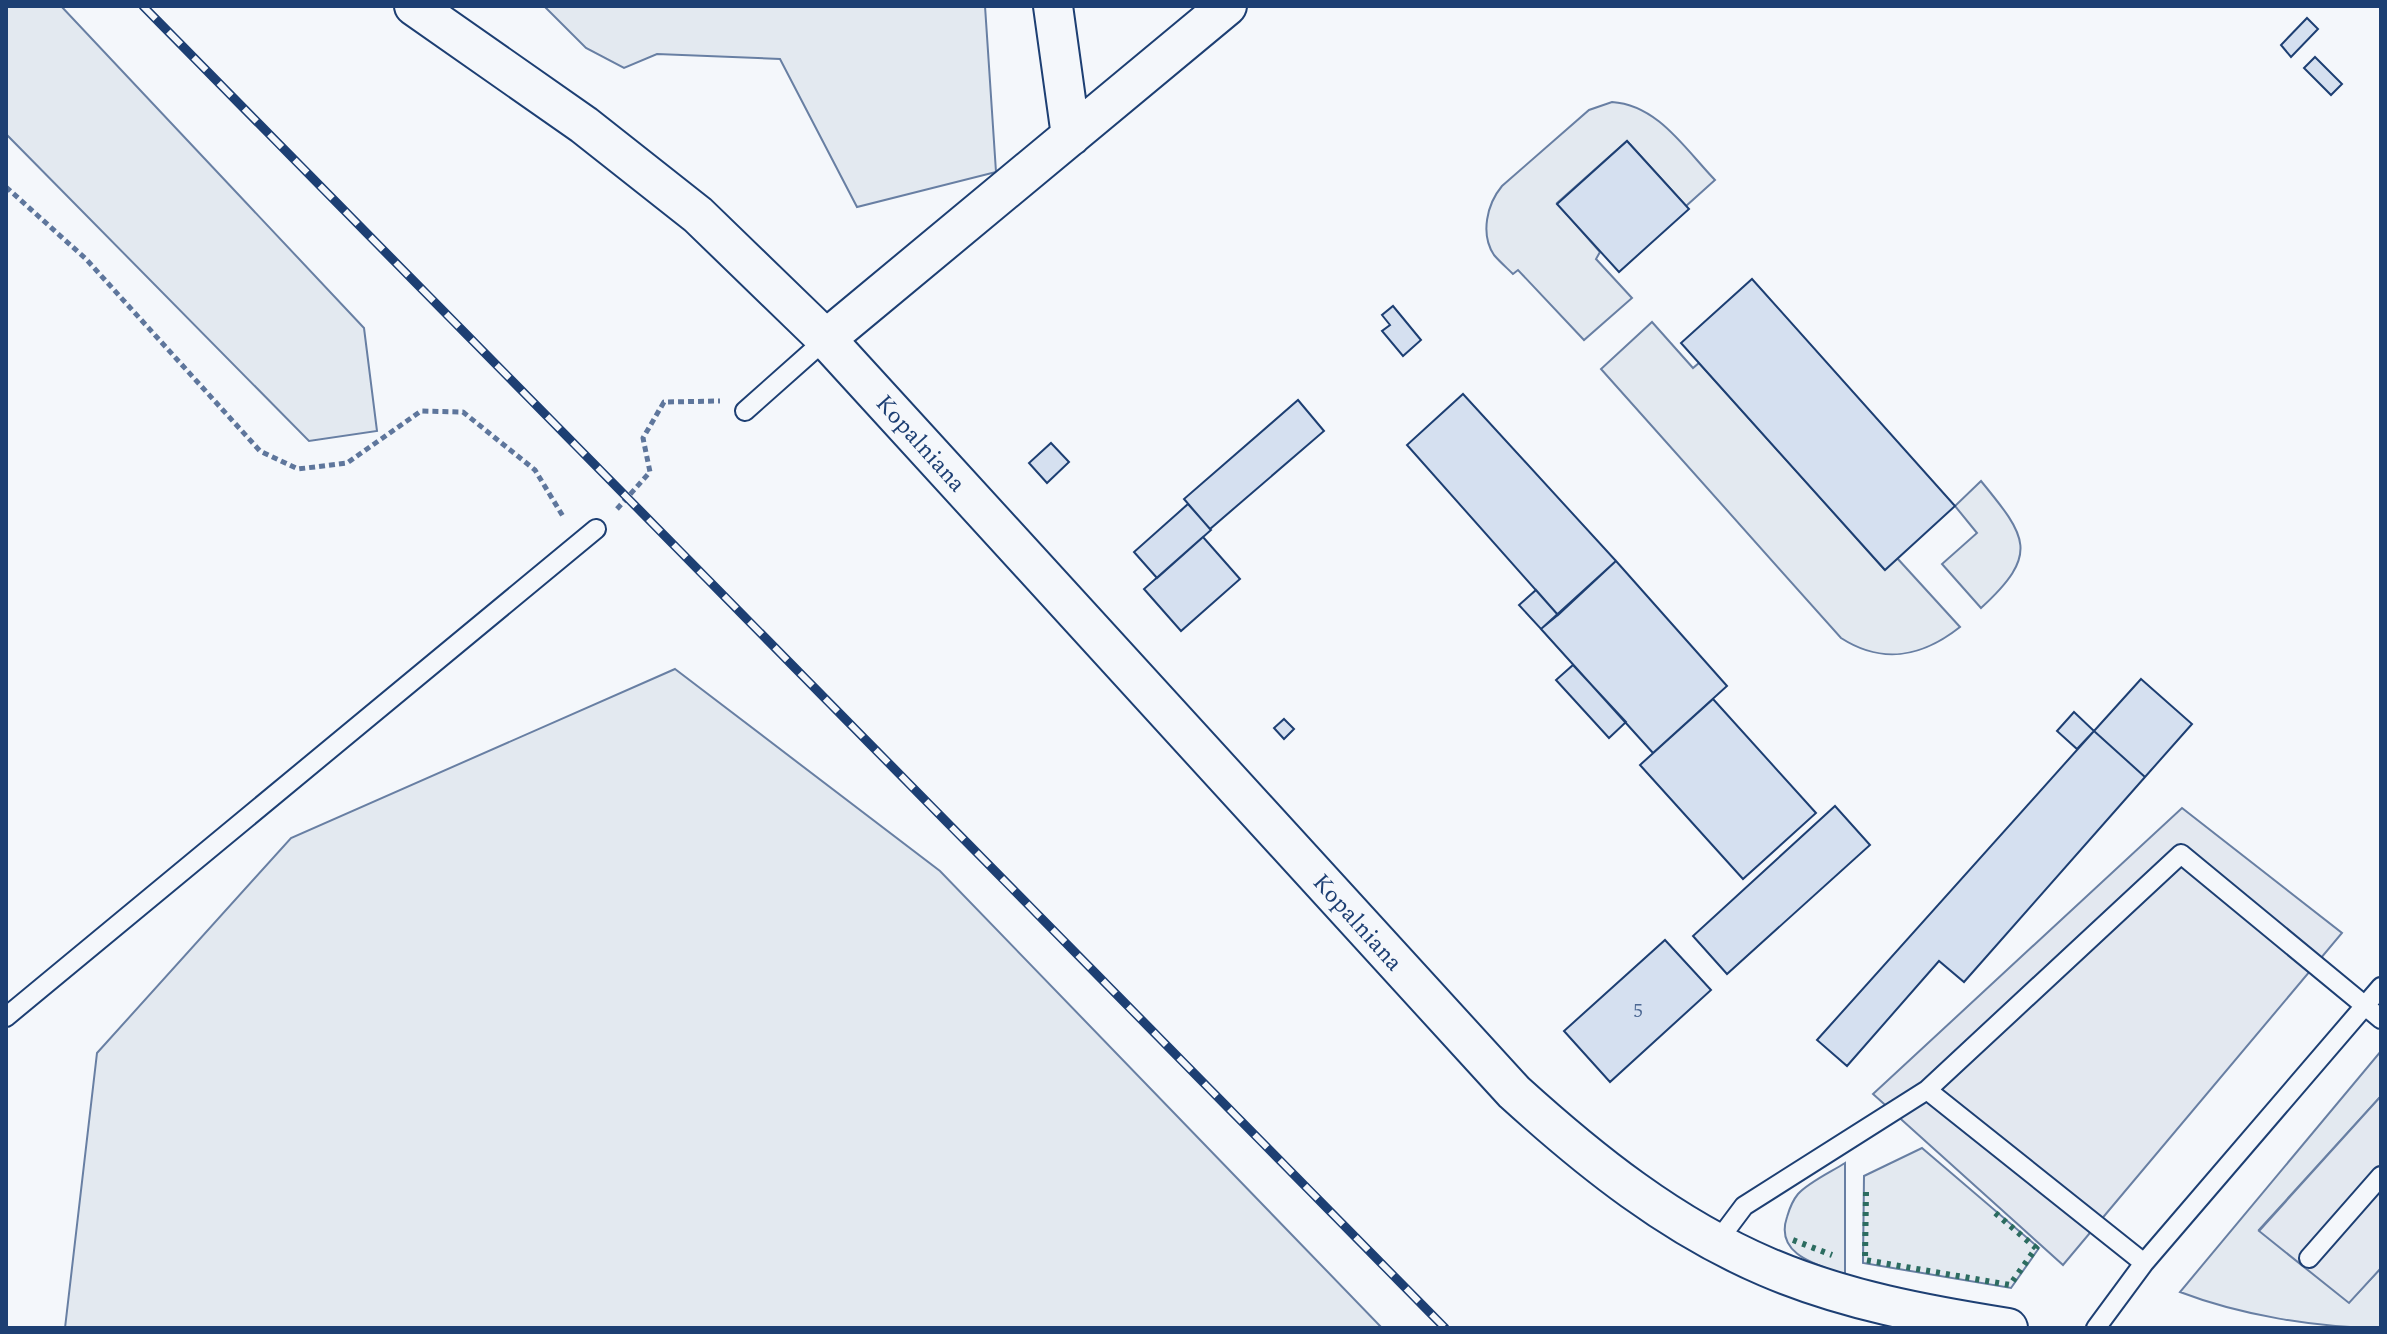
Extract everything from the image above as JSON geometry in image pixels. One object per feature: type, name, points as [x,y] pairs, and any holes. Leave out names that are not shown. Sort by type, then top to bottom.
[{"type":"street","name":"Kopalniana","points":[[414,6],[584,125],[698,215],[826,339],[1514,1092],[1612,1177],[1663,1212],[1767,1267],[1835,1292],[1913,1312],[2008,1328]]},
{"type":"street","points":[[1053,6],[1071,136]]},
{"type":"street","points":[[826,339],[1227,6]]},
{"type":"lane","points":[[750,406],[826,339]]},
{"type":"lane","points":[[6,1017],[596,529]]},
{"type":"lane","points":[[1717,1242],[1744,1206],[1927,1090],[2181,854],[2381,1019]]},
{"type":"lane","points":[[2096,1328],[2144,1263],[2381,987]]},
{"type":"lane","points":[[1927,1090],[2144,1263]]},
{"type":"lane","points":[[2309,1258],[2381,1176]]},
{"type":"path","points":[[6,187],[86,259],[260,451],[298,469],[347,463],[421,411],[463,412],[535,470],[579,543]]},
{"type":"path","points":[[596,529],[650,472],[643,438],[664,402],[750,406]]},
{"type":"shaded area","points":[[6,6],[61,6],[364,328],[377,431],[309,441],[6,134]]},
{"type":"shaded area","points":[[544,6],[985,6],[996,172],[857,207],[780,59],[657,54],[624,68],[586,48]]},
{"type":"shaded area","points":[[1612,102],[1643,111],[1657,120],[1715,180],[1686,206],[1627,141],[1557,203],[1600,252],[1596,259],[1632,298],[1584,340],[1518,270],[1513,274],[1494,255],[1487,238],[1487,219],[1492,201],[1502,186],[1589,110]]},
{"type":"shaded area","points":[[1652,322],[1693,368],[1699,363],[1884,569],[1897,558],[1960,627],[1931,645],[1902,654],[1872,652],[1841,638],[1601,369]]},
{"type":"shaded area","points":[[1981,481],[2009,517],[2020,545],[2019,559],[2012,573],[1981,608],[1942,564],[1977,533],[1955,506]]},
{"type":"shaded area","points":[[675,669],[940,871],[1382,1328],[65,1328],[97,1053],[291,838]]},
{"type":"shaded area","points":[[2182,808],[2342,933],[2063,1265],[1873,1094]]},
{"type":"shaded area","points":[[2381,1051],[2381,1096],[2259,1230],[2349,1302],[2381,1268],[2381,1328],[2331,1326],[2279,1319],[2180,1292]]},
{"type":"shaded area","points":[[2381,1096],[2381,1268],[2349,1303],[2259,1231]]},
{"type":"shaded area","points":[[1922,1148],[2039,1248],[2011,1288],[1863,1263],[1864,1176]]},
{"type":"shaded area","points":[[1845,1163],[1845,1275],[1801,1256],[1787,1241],[1785,1230],[1789,1211],[1798,1194]]},
{"type":"building","points":[[2307,18],[2318,29],[2291,57],[2281,45]]},
{"type":"building","points":[[2315,57],[2342,84],[2331,95],[2304,68]]},
{"type":"building","points":[[1627,141],[1689,209],[1619,272],[1557,204]]},
{"type":"building","points":[[1752,279],[1955,506],[1885,570],[1681,343]]},
{"type":"building","points":[[1393,306],[1421,340],[1403,356],[1382,331],[1390,325],[1382,315]]},
{"type":"building","points":[[1463,394],[1616,561],[1558,615],[1407,445]]},
{"type":"building","points":[[1298,400],[1324,431],[1210,529],[1184,499]]},
{"type":"building","points":[[1051,443],[1069,462],[1047,483],[1029,463]]},
{"type":"building","points":[[1188,504],[1211,530],[1157,578],[1134,552]]},
{"type":"building","points":[[1203,537],[1240,579],[1181,631],[1144,589]]},
{"type":"building","points":[[1616,561],[1727,686],[1653,753],[1541,629]]},
{"type":"building","points":[[1536,590],[1558,615],[1541,629],[1519,605]]},
{"type":"building","points":[[1573,665],[1626,722],[1609,738],[1556,680]]},
{"type":"building","points":[[2141,679],[2192,724],[2145,777],[2094,731]]},
{"type":"building","points":[[1713,699],[1816,813],[1743,879],[1640,765]]},
{"type":"building","points":[[2074,712],[2094,731],[2077,749],[2057,731]]},
{"type":"building","points":[[1284,719],[1294,729],[1284,739],[1274,728]]},
{"type":"building","points":[[2094,731],[2145,777],[1964,982],[1939,961],[1847,1066],[1817,1040]]},
{"type":"building","points":[[1835,806],[1870,845],[1727,974],[1693,936]]},
{"type":"building","points":[[1665,940],[1711,990],[1610,1082],[1564,1031]]},
{"type":"railway","points":[[143,6],[1445,1328]]},
{"type":"hedge","points":[[1866,1192],[1865,1260],[2010,1285],[2036,1248],[1993,1211]]},
{"type":"hedge","points":[[1793,1240],[1832,1255]]}]
